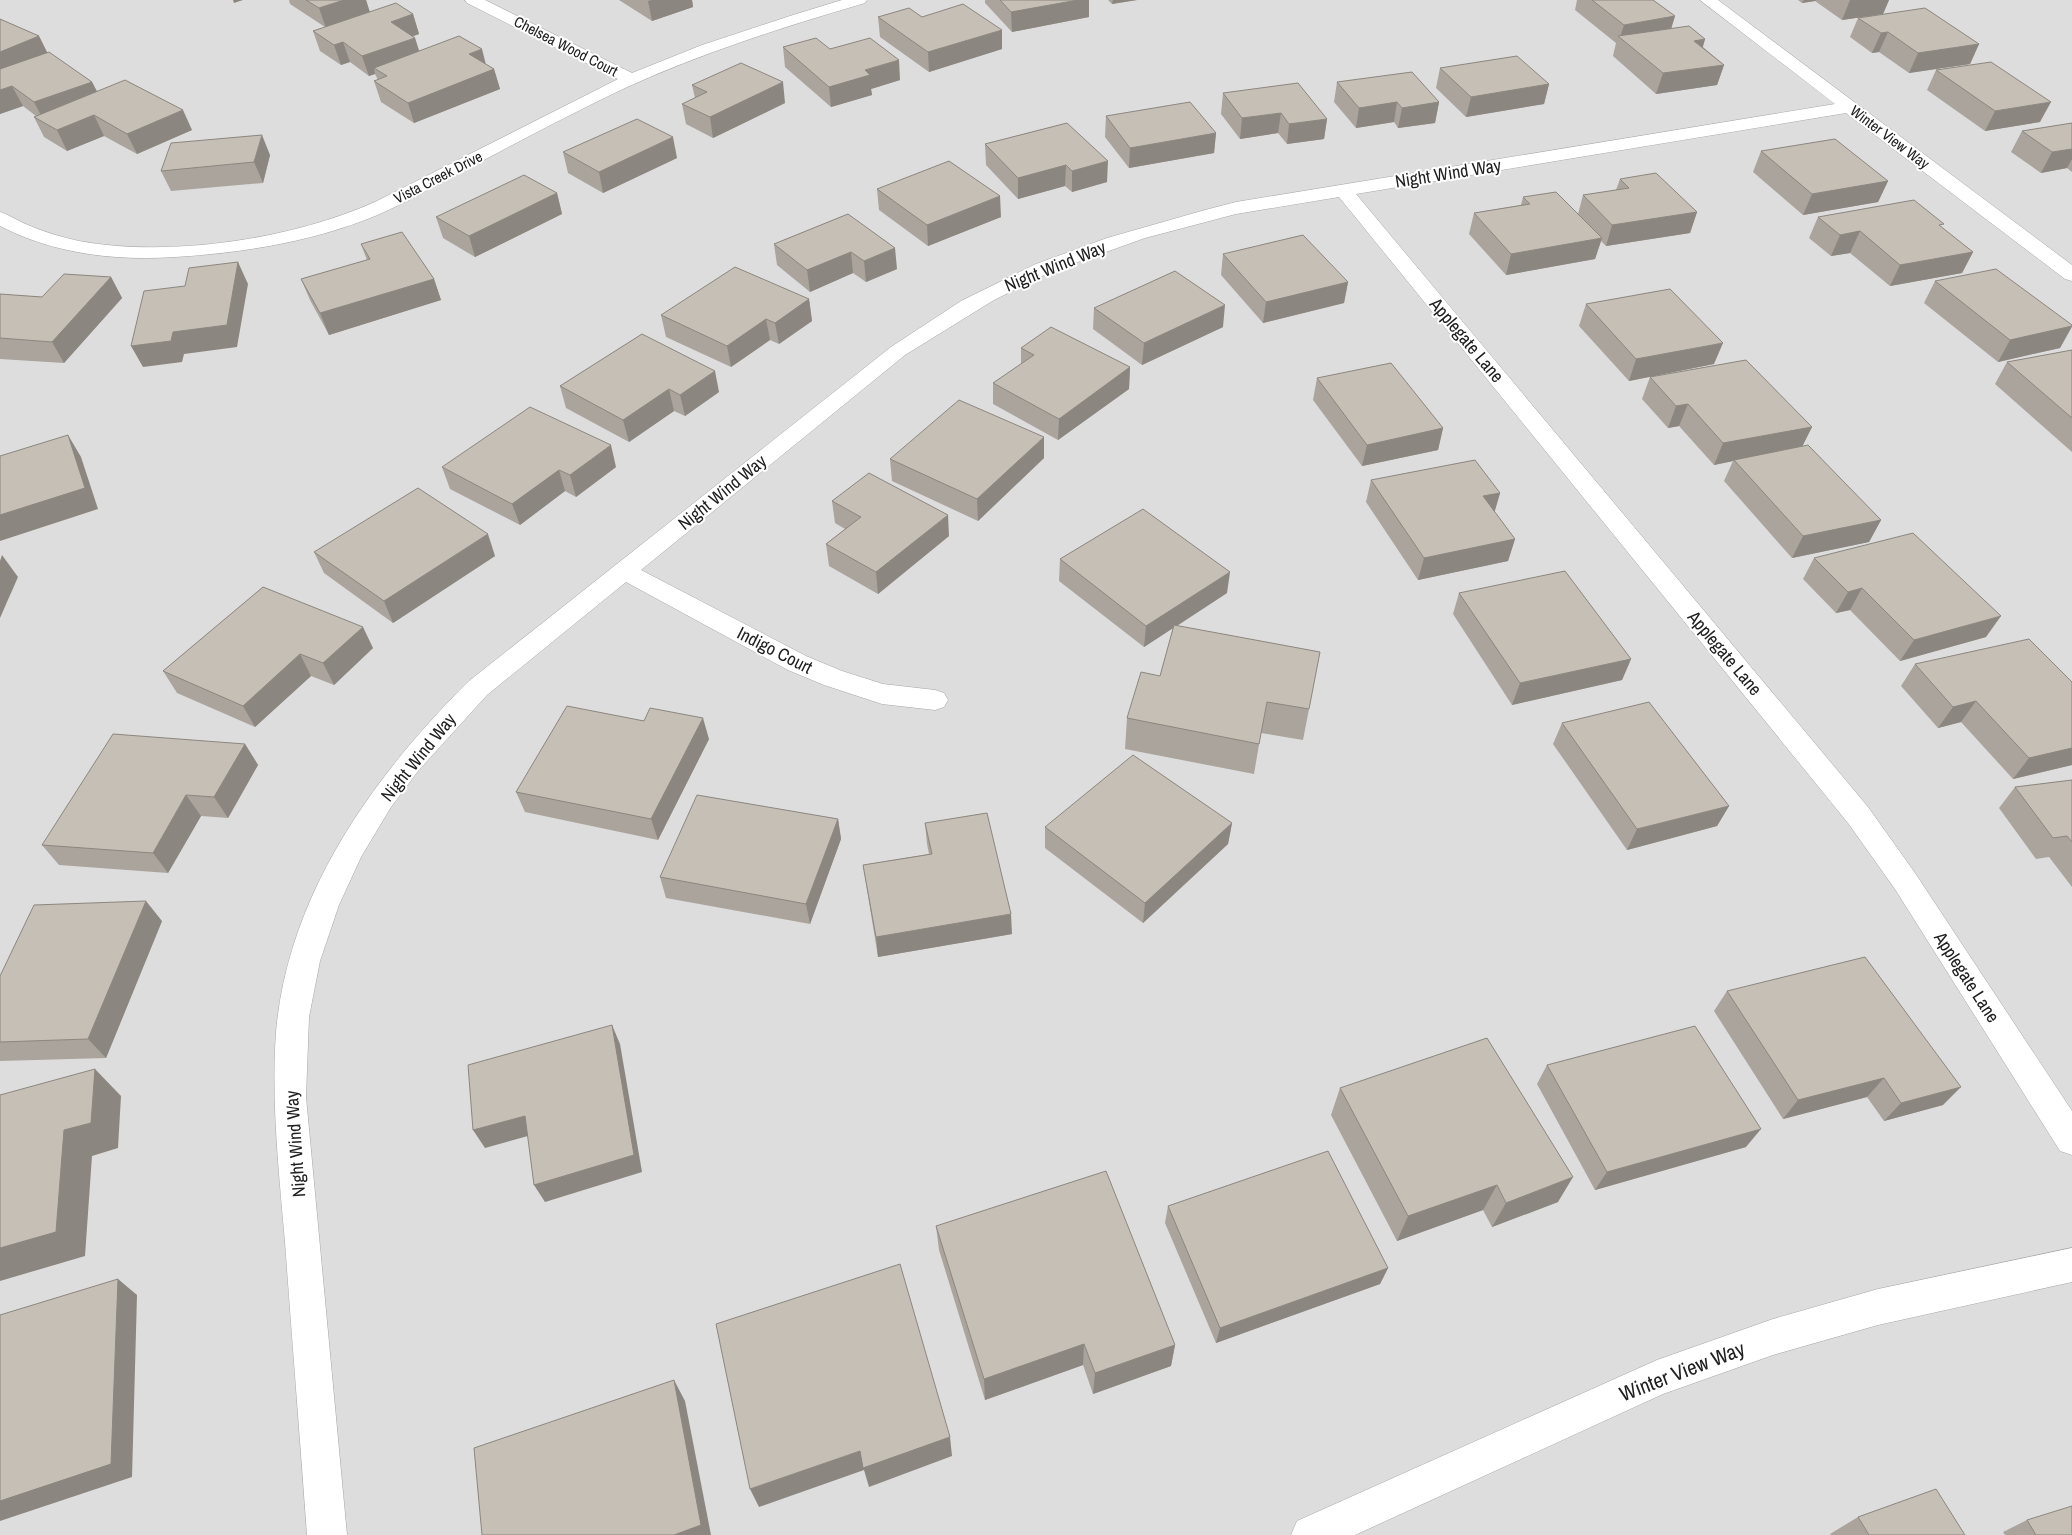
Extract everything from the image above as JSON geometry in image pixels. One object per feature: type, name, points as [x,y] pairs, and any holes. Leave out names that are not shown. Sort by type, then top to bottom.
[{"type":"street","name":"Chelsea Wood Court","points":[[473,0],[631,79]]},
{"type":"street","name":"Vista Creek Drive","points":[[0,218],[15,227],[49,240],[97,251],[188,251],[226,247],[290,236],[337,224],[379,207],[590,98],[631,79],[713,46],[859,0]]},
{"type":"street","name":"Winter View Way","points":[[1708,0],[2072,275]]},
{"type":"street","name":"Night Wind Way","points":[[327,1535],[290,1097],[292,1044],[297,992],[312,935],[336,877],[360,834],[398,776],[433,734],[478,688],[898,351],[941,321],[990,293],[1042,268],[1099,246],[1170,224],[1236,208],[1850,107]]},
{"type":"street","name":"Applegate Lane","points":[[1343,190],[1858,815],[1905,881],[2072,1140]]},
{"type":"street","name":"Indigo Court","points":[[624,571],[798,663],[833,678],[882,694],[935,700]]},
{"type":"street","name":"Winter View Way","points":[[1311,1535],[1666,1375],[1773,1337],[1878,1307],[2072,1265]]},
{"type":"shaded area","points":[[0,0],[2072,0],[2072,1535],[0,1535]]},
{"type":"building","points":[[306,0],[344,0],[319,8]]},
{"type":"building","points":[[1000,0],[1078,0],[1011,12]]},
{"type":"building","points":[[1592,0],[1653,0],[1675,16],[1624,25]]},
{"type":"building","points":[[396,3],[413,14],[391,22],[415,38],[362,56],[343,42],[334,45],[313,31]]},
{"type":"building","points":[[963,4],[1002,30],[928,52],[878,17],[909,8],[922,17]]},
{"type":"building","points":[[1925,8],[1979,44],[1918,53],[1888,32],[1881,33],[1858,18]]},
{"type":"building","points":[[0,19],[39,36],[0,52]]},
{"type":"building","points":[[1689,26],[1705,39],[1694,41],[1724,65],[1663,73],[1618,36]]},
{"type":"building","points":[[459,36],[482,49],[469,54],[494,69],[408,103],[374,81],[387,76],[374,68]]},
{"type":"building","points":[[816,38],[830,49],[870,38],[899,60],[865,70],[870,75],[829,87],[783,47]]},
{"type":"building","points":[[49,52],[92,82],[34,102],[12,86],[0,90],[0,69]]},
{"type":"building","points":[[1517,56],[1549,84],[1471,97],[1440,68]]},
{"type":"building","points":[[1991,62],[2051,102],[1995,111],[1936,70]]},
{"type":"building","points":[[741,63],[783,82],[710,117],[682,104],[707,92],[692,85]]},
{"type":"building","points":[[1412,72],[1439,102],[1402,108],[1397,102],[1359,108],[1337,82]]},
{"type":"building","points":[[125,80],[183,110],[127,134],[94,115],[57,130],[34,117]]},
{"type":"building","points":[[1298,83],[1327,119],[1289,124],[1281,113],[1242,118],[1223,93]]},
{"type":"building","points":[[1190,102],[1216,133],[1130,148],[1106,116]]},
{"type":"building","points":[[637,119],[673,137],[599,172],[563,152]]},
{"type":"building","points":[[1067,123],[1108,161],[1072,171],[1066,165],[1018,178],[985,144]]},
{"type":"building","points":[[2072,123],[2072,149],[2052,152],[2022,131]]},
{"type":"building","points":[[262,135],[254,162],[161,171],[171,143]]},
{"type":"building","points":[[1835,139],[1888,181],[1812,194],[1761,151]]},
{"type":"building","points":[[949,161],[1000,196],[927,225],[877,189]]},
{"type":"building","points":[[1656,173],[1697,212],[1612,225],[1583,195],[1629,188],[1620,179]]},
{"type":"building","points":[[524,175],[557,193],[469,236],[436,217]]},
{"type":"building","points":[[1556,192],[1602,238],[1511,254],[1474,213],[1530,204],[1523,197]]},
{"type":"building","points":[[1914,200],[1944,224],[1939,225],[1973,252],[1900,265],[1860,231],[1840,235],[1818,217]]},
{"type":"building","points":[[848,214],[895,248],[864,261],[851,252],[807,270],[774,244]]},
{"type":"building","points":[[402,232],[434,279],[320,313],[301,279],[370,259],[361,244]]},
{"type":"building","points":[[1303,235],[1348,282],[1266,302],[1223,254]]},
{"type":"building","points":[[238,262],[227,325],[173,332],[171,341],[131,346],[144,291],[185,286],[189,268]]},
{"type":"building","points":[[735,267],[809,299],[775,323],[766,319],[727,346],[661,315]]},
{"type":"building","points":[[1996,269],[2072,326],[2010,340],[1935,281]]},
{"type":"building","points":[[1175,271],[1225,305],[1144,343],[1094,308]]},
{"type":"building","points":[[64,274],[111,277],[52,342],[0,338],[0,294],[42,297]]},
{"type":"building","points":[[1670,289],[1723,343],[1636,359],[1586,304]]},
{"type":"building","points":[[1051,327],[1130,367],[1059,419],[993,383],[1034,355],[1021,348]]},
{"type":"building","points":[[642,334],[715,371],[680,395],[669,389],[623,420],[560,386]]},
{"type":"building","points":[[2072,350],[2072,418],[2007,362]]},
{"type":"building","points":[[1746,360],[1812,427],[1723,443],[1688,404],[1676,406],[1650,377]]},
{"type":"building","points":[[1391,363],[1443,428],[1367,445],[1317,378]]},
{"type":"building","points":[[959,400],[1044,437],[977,499],[890,459]]},
{"type":"building","points":[[530,407],[611,445],[570,475],[559,470],[512,504],[442,467]]},
{"type":"building","points":[[68,435],[85,488],[0,515],[0,456]]},
{"type":"building","points":[[1808,445],[1881,520],[1803,536],[1734,460]]},
{"type":"building","points":[[1475,460],[1500,493],[1483,496],[1515,539],[1424,558],[1371,480]]},
{"type":"building","points":[[869,473],[948,515],[876,572],[826,544],[861,517],[832,501]]},
{"type":"building","points":[[418,488],[488,534],[384,601],[314,552]]},
{"type":"building","points":[[1143,509],[1230,572],[1146,626],[1060,559]]},
{"type":"building","points":[[1913,533],[2001,616],[1914,640],[1862,588],[1848,592],[1814,558]]},
{"type":"building","points":[[1565,571],[1631,659],[1520,683],[1459,593]]},
{"type":"building","points":[[263,587],[363,627],[323,663],[300,654],[243,706],[163,671]]},
{"type":"building","points":[[1174,625],[1320,652],[1309,709],[1267,702],[1259,744],[1127,718],[1141,672],[1160,676]]},
{"type":"building","points":[[2029,639],[2072,682],[2072,748],[2029,758],[1976,701],[1953,707],[1915,664]]},
{"type":"building","points":[[1649,702],[1729,806],[1637,829],[1562,723]]},
{"type":"building","points":[[567,706],[644,721],[650,708],[703,718],[651,819],[516,792]]},
{"type":"building","points":[[113,734],[245,744],[214,797],[186,795],[153,853],[42,845]]},
{"type":"building","points":[[1133,755],[1232,823],[1145,903],[1045,827]]},
{"type":"building","points":[[2072,780],[2072,842],[2067,836],[2053,838],[2015,787]]},
{"type":"building","points":[[697,795],[838,819],[806,904],[660,877]]},
{"type":"building","points":[[987,813],[1011,914],[876,937],[863,865],[932,854],[925,823]]},
{"type":"building","points":[[146,901],[88,1039],[0,1042],[0,976],[34,905]]},
{"type":"building","points":[[1865,957],[1961,1087],[1901,1103],[1884,1078],[1798,1100],[1727,991]]},
{"type":"building","points":[[612,1025],[634,1155],[534,1185],[525,1116],[473,1130],[468,1065]]},
{"type":"building","points":[[1695,1026],[1761,1129],[1607,1172],[1547,1065]]},
{"type":"building","points":[[1487,1038],[1573,1177],[1506,1203],[1497,1185],[1408,1216],[1340,1088]]},
{"type":"building","points":[[95,1069],[91,1123],[64,1130],[56,1232],[0,1248],[0,1095]]},
{"type":"building","points":[[1328,1151],[1388,1268],[1220,1328],[1168,1206]]},
{"type":"building","points":[[1106,1171],[1175,1345],[1095,1373],[1084,1344],[984,1379],[936,1226]]},
{"type":"building","points":[[900,1264],[950,1437],[863,1468],[860,1451],[750,1489],[716,1324]]},
{"type":"building","points":[[118,1279],[111,1464],[0,1501],[0,1315]]},
{"type":"building","points":[[674,1380],[701,1525],[674,1535],[482,1535],[474,1448]]},
{"type":"building","points":[[1936,1489],[1965,1535],[1869,1535],[1858,1517]]},
{"type":"building","points":[[2072,1506],[2072,1535],[2036,1535],[2027,1520]]}]
